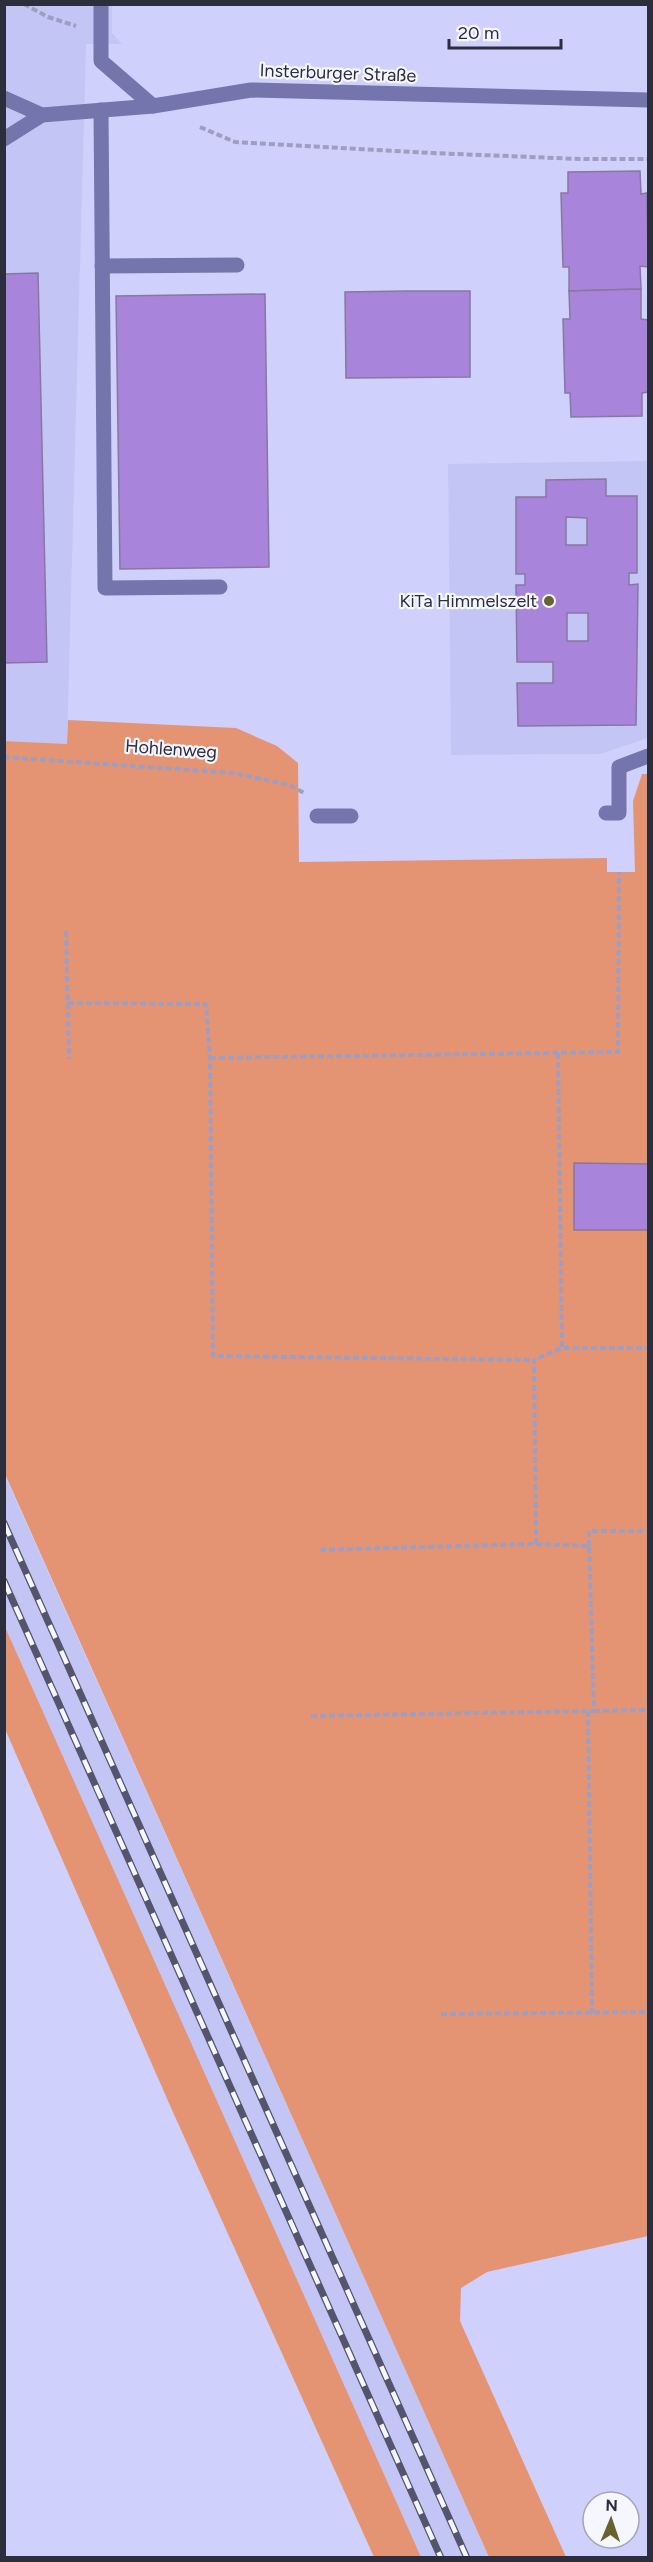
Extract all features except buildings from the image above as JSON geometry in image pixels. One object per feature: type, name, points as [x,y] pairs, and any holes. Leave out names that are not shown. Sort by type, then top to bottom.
[{"type":"street","points":[[101,4],[101,61],[153,106]]},
{"type":"street","name":"Insterburger Straße","points":[[42,115],[153,106],[251,90],[648,100]]},
{"type":"street","points":[[4,98],[42,115]]},
{"type":"street","points":[[100,110],[105,588],[220,587]]},
{"type":"street","points":[[4,139],[42,115]]},
{"type":"street","points":[[102,266],[237,265]]},
{"type":"street","points":[[613,813],[619,767],[648,756]]},
{"type":"street","points":[[317,816],[351,816]]},
{"type":"path","points":[[24,4],[48,17],[101,34]]},
{"type":"path","points":[[194,124],[235,142],[432,153],[580,159],[648,159]]},
{"type":"path","name":"Hohlenweg","points":[[4,757],[233,773],[290,785],[311,797],[317,816]]},
{"type":"path","points":[[210,1058],[618,1052],[619,872]]},
{"type":"path","points":[[66,931],[69,1059]]},
{"type":"path","points":[[68,1003],[206,1004],[210,1058],[213,1356],[534,1360],[562,1348],[648,1348]]},
{"type":"path","points":[[558,1053],[562,1348]]},
{"type":"path","points":[[534,1360],[536,1544]]},
{"type":"path","points":[[594,1711],[589,1531],[648,1531]]},
{"type":"path","points":[[320,1550],[536,1544],[589,1546]]},
{"type":"path","points":[[311,1716],[648,1710]]},
{"type":"path","points":[[588,1711],[592,2013]]},
{"type":"path","points":[[441,2014],[648,2012]]},
{"type":"shaded area","points":[[4,5],[112,5],[112,33],[122,44],[86,44],[67,744],[5,741]]},
{"type":"shaded area","name":"KiTa Himmelszelt","points":[[648,461],[648,738],[600,754],[451,755],[448,464]]},
{"type":"shaded area","points":[[68,720],[236,728],[277,746],[298,763],[299,862],[607,858],[607,872],[635,872],[633,801],[642,774],[648,774],[648,2236],[487,2272],[461,2288],[460,2321],[566,2557],[489,2557],[5,1474],[4,741],[67,744]]},
{"type":"shaded area","points":[[4,1474],[489,2557],[421,2557],[116,1878],[5,1627]]},
{"type":"shaded area","points":[[5,1627],[421,2557],[374,2557],[172,2110],[5,1729]]},
{"type":"railway","points":[[4,1523],[467,2558]]},
{"type":"railway","points":[[4,1581],[441,2558]]},
{"type":"place","name":"KiTa Himmelszelt","points":[[549,601]]}]
